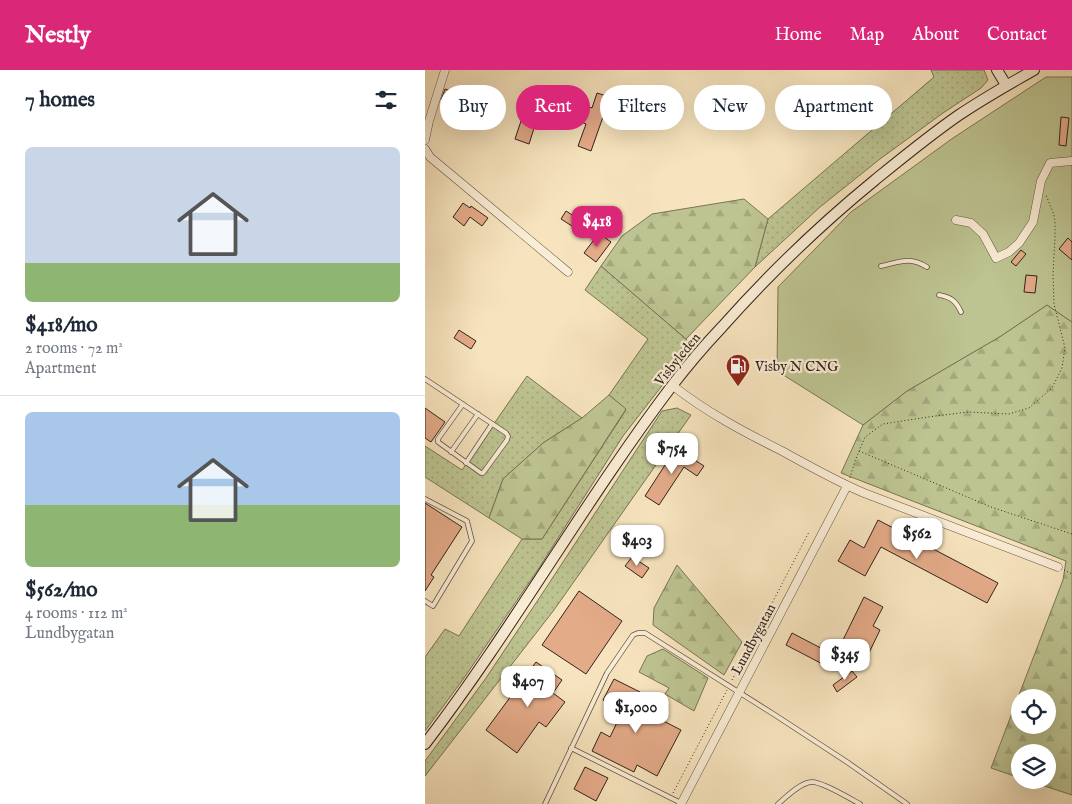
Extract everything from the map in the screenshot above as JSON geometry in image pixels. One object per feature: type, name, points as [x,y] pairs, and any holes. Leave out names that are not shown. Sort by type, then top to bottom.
[{"type":"main road","points":[[997,70],[1006,85]]},
{"type":"main road","name":"Visbyleden","points":[[425,744],[488,657],[610,473],[673,385],[755,290],[824,223],[919,144],[959,115],[1006,85],[1034,70]]},
{"type":"street","points":[[425,140],[445,70]]},
{"type":"street","points":[[425,149],[430,158],[569,272]]},
{"type":"street","points":[[956,220],[971,223],[983,234],[996,258],[1009,252],[1019,243],[1033,222],[1041,181],[1050,163],[1072,161]]},
{"type":"street","points":[[673,385],[721,419],[847,486],[1058,567]]},
{"type":"street","name":"Lundbygatan","points":[[681,804],[847,486]]},
{"type":"lane","points":[[881,266],[913,260],[927,267]]},
{"type":"lane","points":[[939,295],[956,302],[961,312]]},
{"type":"lane","points":[[426,382],[463,404],[508,436],[483,473],[438,442],[438,439],[463,404]]},
{"type":"lane","points":[[451,452],[478,414]]},
{"type":"lane","points":[[466,463],[492,424]]},
{"type":"lane","points":[[425,500],[467,520],[472,541],[433,606],[425,601]]},
{"type":"lane","points":[[545,804],[607,672],[633,635],[645,633],[847,762],[907,804]]},
{"type":"lane","points":[[571,748],[671,797],[681,804]]},
{"type":"lane","points":[[778,804],[794,790],[809,782],[813,782],[826,786],[859,804]]},
{"type":"path","points":[[847,486],[865,437],[883,424],[968,412],[1009,414],[1029,408],[1052,388],[1062,368],[1065,348],[1054,304],[1054,215],[1041,181]]},
{"type":"path","points":[[859,451],[991,507],[1072,534]]},
{"type":"path","points":[[671,797],[809,532]]},
{"type":"path","points":[[1058,567],[1072,574]]},
{"type":"green space","points":[[931,70],[984,70],[988,80],[981,88],[880,159],[820,207],[755,267],[768,219],[872,130],[892,130],[892,113],[934,77]]},
{"type":"green space","points":[[1046,77],[1072,77],[1072,322],[1047,305],[1001,336],[907,391],[863,425],[777,371],[778,287],[851,212],[953,138]]},
{"type":"green space","points":[[744,199],[768,219],[755,267],[686,339],[601,266],[622,236],[652,214]]},
{"type":"green space","points":[[601,266],[686,339],[692,347],[623,436],[539,568],[464,678],[425,731],[425,657],[445,629],[459,636],[522,539],[542,539],[626,410],[609,395],[648,339],[585,290]]},
{"type":"green space","points":[[1047,305],[1072,322],[1072,795],[1054,789],[1056,789],[1056,744],[1011,744],[1011,775],[991,768],[1011,716],[1011,734],[1056,734],[1056,689],[1021,689],[1063,580],[1066,561],[841,473],[863,425],[907,391],[1001,336]]},
{"type":"green space","points":[[527,376],[582,418],[543,443],[503,479],[489,518],[425,477],[425,446],[462,470]]},
{"type":"green space","points":[[609,395],[626,409],[542,539],[522,539],[489,518],[503,479],[543,443],[582,418]]},
{"type":"green space","points":[[677,408],[691,415],[554,610],[425,776],[425,761],[486,678],[662,411]]},
{"type":"green space","points":[[677,565],[742,642],[724,675],[653,625],[654,608]]},
{"type":"green space","points":[[663,649],[708,678],[694,711],[665,694],[669,688],[639,672],[647,656]]},
{"type":"building","points":[[597,93],[600,94],[600,125],[591,151],[578,146],[584,130],[590,130],[590,107],[592,108]]},
{"type":"building","points":[[1061,117],[1069,118],[1066,146],[1059,145]]},
{"type":"building","points":[[518,130],[533,130],[529,144],[515,139]]},
{"type":"building","points":[[463,203],[470,208],[471,206],[488,218],[482,226],[470,217],[464,226],[453,217]]},
{"type":"building","points":[[566,211],[591,227],[586,235],[561,219]]},
{"type":"building","points":[[599,233],[611,242],[596,262],[584,253]]},
{"type":"building","points":[[1068,238],[1072,242],[1072,260],[1059,249]]},
{"type":"building","points":[[1021,250],[1026,254],[1016,266],[1011,262]]},
{"type":"building","points":[[1026,275],[1037,276],[1035,293],[1024,292]]},
{"type":"building","points":[[459,330],[476,341],[471,349],[454,338]]},
{"type":"building","points":[[425,408],[445,422],[431,442],[425,438]]},
{"type":"building","points":[[676,448],[704,466],[697,476],[684,467],[659,505],[645,496]]},
{"type":"building","points":[[425,503],[462,527],[431,575],[434,577],[425,591]]},
{"type":"building","points":[[878,520],[998,583],[987,603],[881,547],[865,576],[838,561],[850,540],[864,548]]},
{"type":"building","points":[[632,557],[649,568],[642,578],[625,566]]},
{"type":"building","points":[[579,591],[622,621],[586,674],[542,645]]},
{"type":"building","points":[[864,597],[883,607],[873,626],[880,630],[867,657],[841,644]]},
{"type":"building","points":[[792,633],[840,658],[834,670],[786,645]]},
{"type":"building","points":[[536,662],[562,680],[553,693],[565,702],[546,727],[539,722],[517,753],[486,730]]},
{"type":"building","points":[[852,671],[857,677],[837,692],[833,685]]},
{"type":"building","points":[[614,679],[640,692],[636,699],[644,703],[640,709],[681,730],[657,776],[637,765],[634,772],[592,751],[601,732],[610,737],[623,710],[603,700]]},
{"type":"building","points":[[585,767],[608,778],[596,801],[574,789]]},
{"type":"place","name":"Visby N CNG","points":[[738,387]]}]
